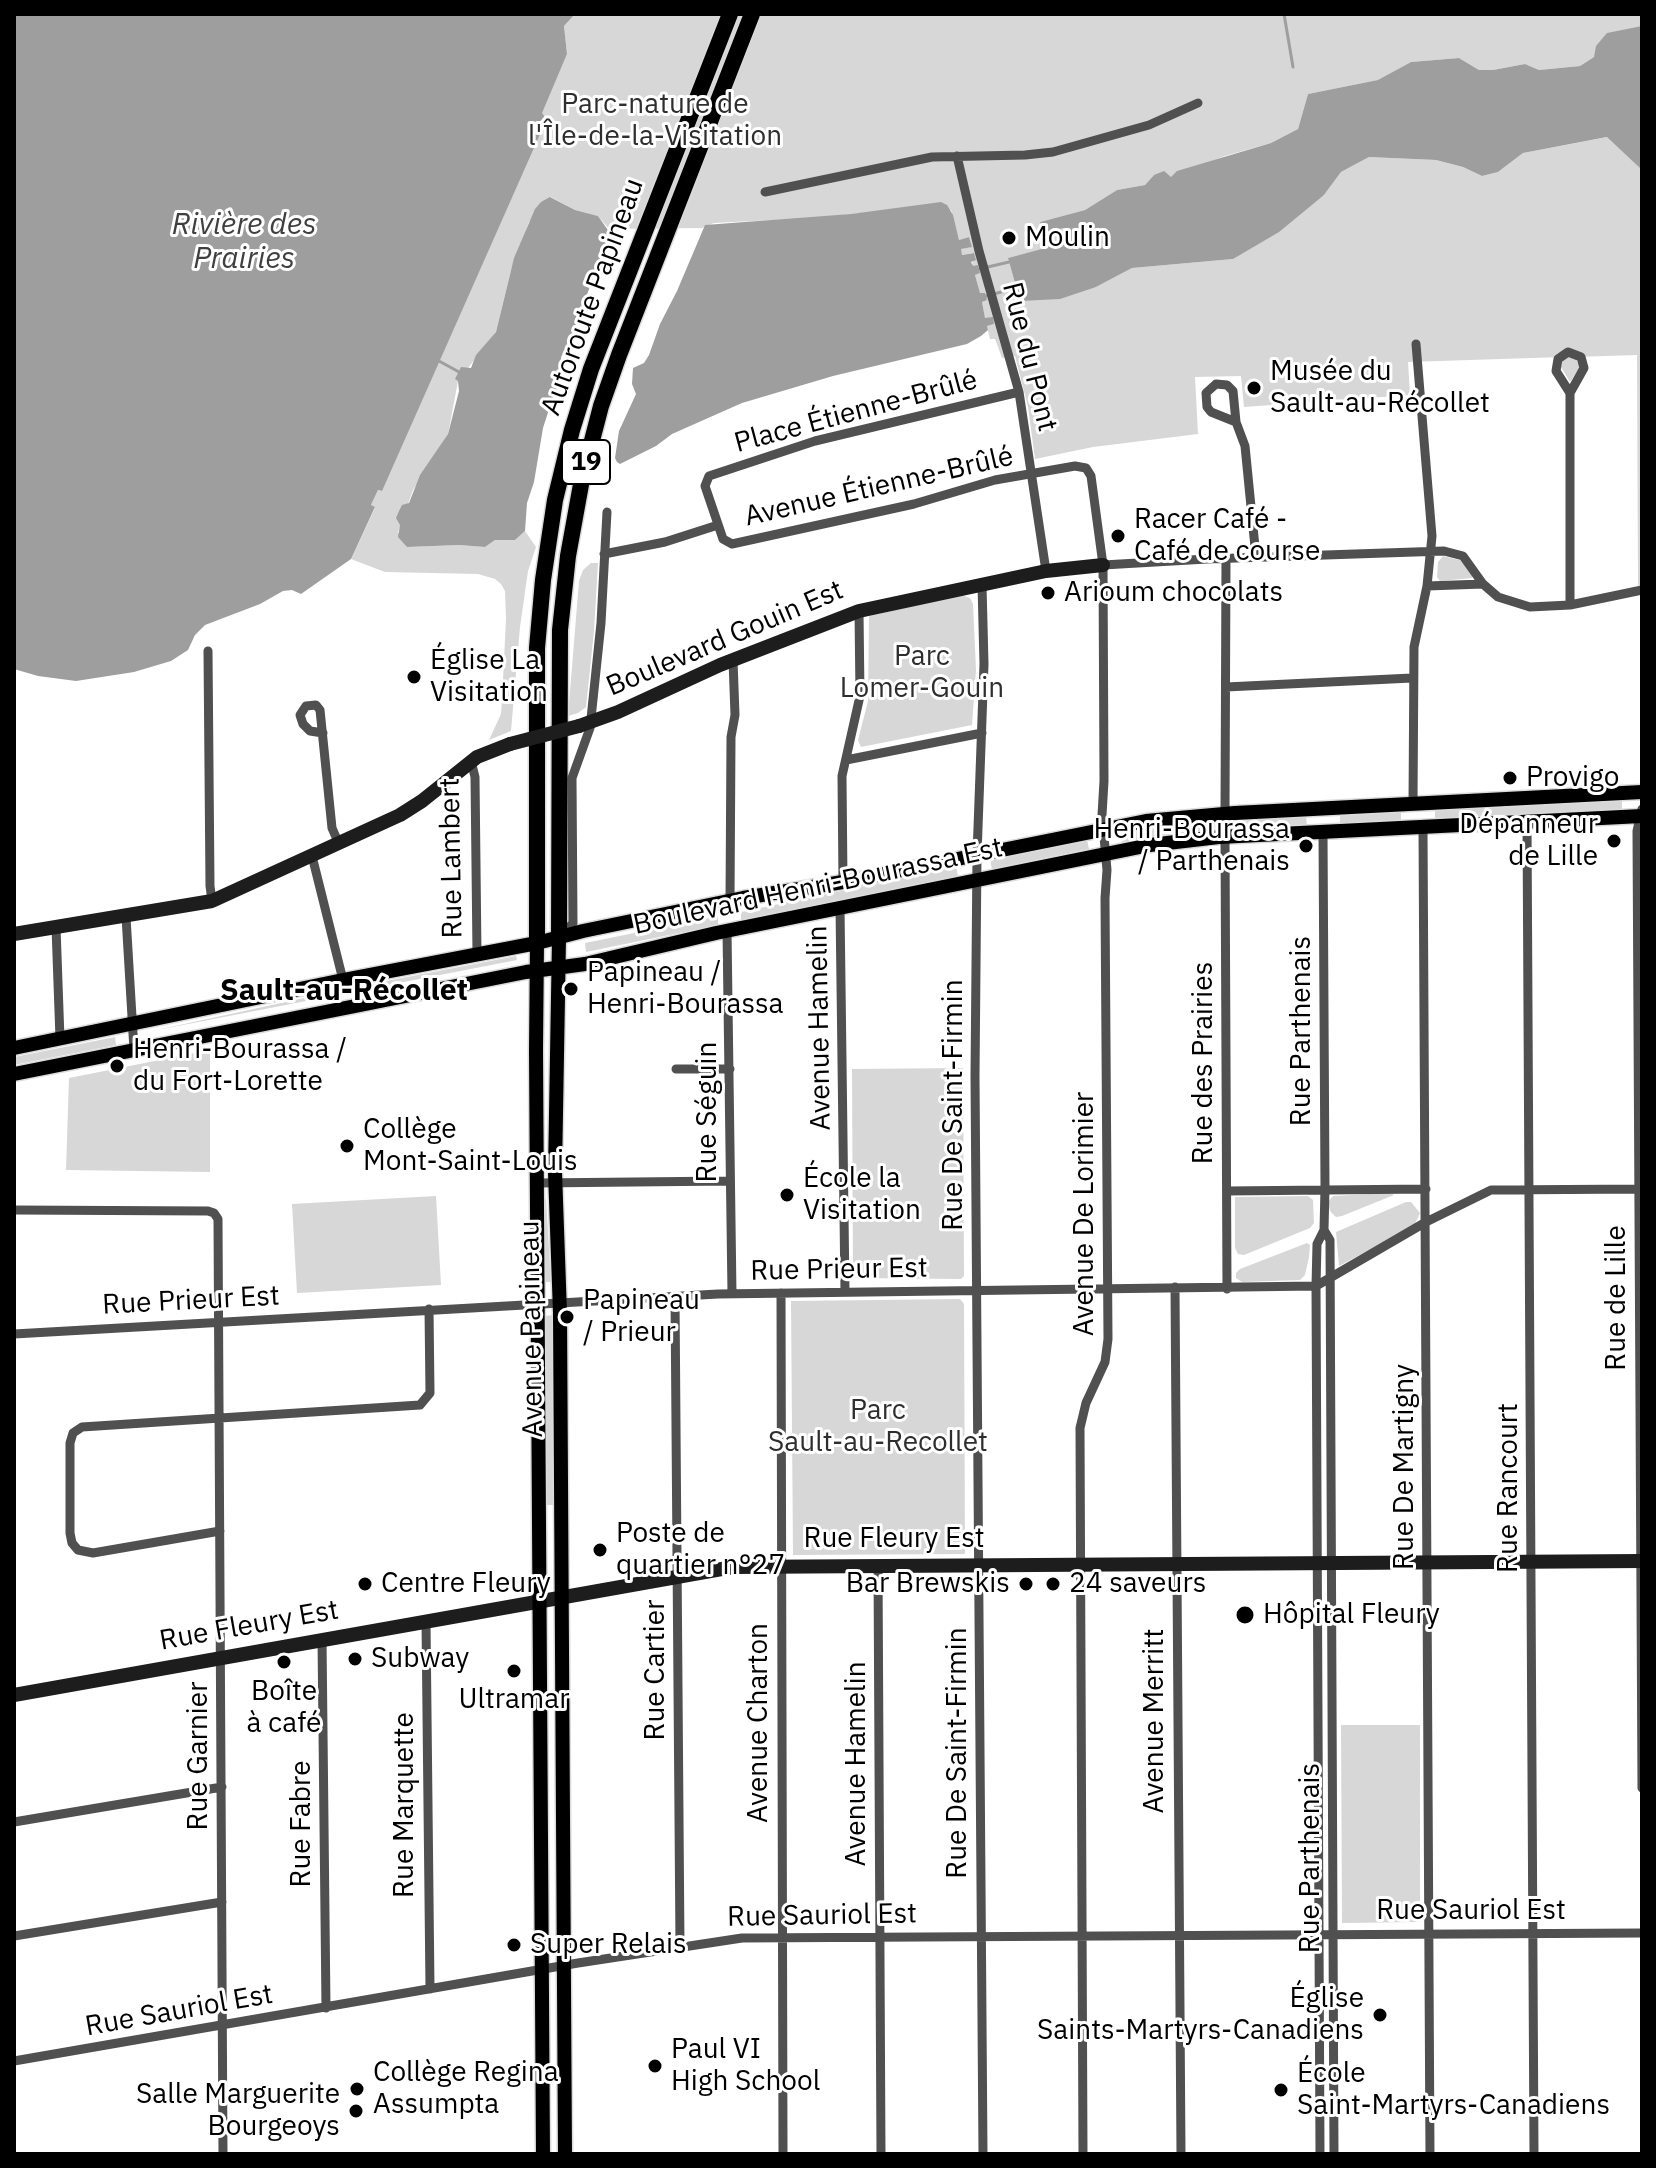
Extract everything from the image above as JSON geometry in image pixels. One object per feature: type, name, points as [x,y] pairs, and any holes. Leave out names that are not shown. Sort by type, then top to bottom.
[{"type":"highway","name":"Autoroute Papineau","points":[[537,943],[537,662],[543,580],[555,500],[591,369],[730,14]]},
{"type":"highway","name":"Autoroute Papineau","points":[[559,938],[559,641],[563,589],[576,505],[591,442],[613,373],[752,14]]},
{"type":"main road","name":"Boulevard Henri-Bourassa Est","points":[[14,1048],[730,901],[843,882],[1155,820],[1225,813],[1642,792]]},
{"type":"main road","name":"Boulevard Henri-Bourassa Est","points":[[14,1074],[559,969],[840,907],[1164,843],[1641,814]]},
{"type":"main road","name":"Avenue Papineau","points":[[559,938],[555,1182],[559,1302],[565,2154]]},
{"type":"main road","name":"Avenue Papineau","points":[[537,943],[543,2154]]},
{"type":"street","points":[[765,192],[932,157],[1041,154],[1149,125],[1198,103]]},
{"type":"street","name":"Rue du Pont","points":[[957,156],[975,234],[1019,392],[1046,571]]},
{"type":"street","points":[[1413,804],[1414,647],[1431,551],[1416,344]]},
{"type":"street","name":"Place Étienne-Brûlé","points":[[718,525],[705,486],[709,476],[815,441],[1019,392]]},
{"type":"street","points":[[1570,393],[1570,605]]},
{"type":"street","points":[[1236,422],[1243,435],[1246,453],[1256,557]]},
{"type":"street","name":"Avenue Étienne-Brûlé","points":[[604,554],[665,542],[718,525],[725,541],[736,544],[914,504],[976,484],[1082,466]]},
{"type":"street","name":"Avenue De Lorimier","points":[[1082,466],[1091,476],[1103,565],[1108,1339],[1105,1362],[1086,1403],[1080,1428],[1083,2154]]},
{"type":"street","name":"Avenue Papineau","points":[[559,938],[573,923],[572,778],[585,724],[601,623],[607,512]]},
{"type":"street","name":"Boulevard Gouin Est","points":[[14,934],[212,901],[415,806],[471,761],[510,744],[585,724],[733,660],[859,611],[902,599],[1046,571],[1103,565],[1431,551],[1463,556],[1483,584],[1498,597],[1518,605],[1570,605],[1642,590]]},
{"type":"street","points":[[1225,813],[1226,558]]},
{"type":"street","points":[[1427,586],[1483,584]]},
{"type":"street","name":"Rue De Saint-Firmin","points":[[982,585],[984,664],[976,879],[976,1290],[983,2154]]},
{"type":"street","points":[[843,882],[842,776],[860,696],[859,611]]},
{"type":"street","points":[[208,651],[212,901]]},
{"type":"street","points":[[730,901],[731,737],[735,715],[733,660]]},
{"type":"street","points":[[1226,687],[1412,678]]},
{"type":"street","points":[[323,733],[332,828],[339,844]]},
{"type":"street","points":[[846,760],[982,733]]},
{"type":"street","name":"Rue Lambert","points":[[471,761],[475,777],[477,954]]},
{"type":"street","name":"Rue de Lille","points":[[1641,814],[1637,831],[1642,1788]]},
{"type":"street","name":"Rue Rancourt","points":[[1527,822],[1534,2154]]},
{"type":"street","name":"Rue De Martigny","points":[[1423,828],[1430,2154]]},
{"type":"street","name":"Rue Parthenais","points":[[1323,832],[1325,1188],[1324,1230],[1317,1244],[1316,1286],[1323,1564],[1332,1608],[1334,2154]]},
{"type":"street","name":"Rue des Prairies","points":[[1225,837],[1227,1289]]},
{"type":"street","points":[[312,856],[343,980]]},
{"type":"street","name":"Avenue Hamelin","points":[[840,907],[845,1292]]},
{"type":"street","points":[[126,917],[134,1050]]},
{"type":"street","points":[[56,927],[60,1039]]},
{"type":"street","name":"Rue Séguin","points":[[727,931],[732,1294]]},
{"type":"street","points":[[676,1069],[730,1069]]},
{"type":"street","points":[[537,1183],[730,1181]]},
{"type":"street","points":[[1227,1191],[1426,1189]]},
{"type":"street","points":[[1316,1286],[1426,1222],[1491,1190],[1640,1189]]},
{"type":"street","name":"Rue Garnier","points":[[14,1210],[208,1211],[216,1215],[218,1223],[223,2154]]},
{"type":"street","name":"Rue Parthenais","points":[[1320,2154],[1317,1608],[1323,1564],[1330,1240],[1324,1230]]},
{"type":"street","name":"Rue Prieur Est","points":[[14,1334],[675,1296],[1316,1286]]},
{"type":"street","name":"Avenue Merritt","points":[[1175,1287],[1181,2154]]},
{"type":"street","name":"Avenue Charton","points":[[781,1293],[783,2154]]},
{"type":"street","name":"Rue Cartier","points":[[675,1296],[680,1947]]},
{"type":"street","points":[[220,1531],[90,1553],[76,1548],[70,1533],[70,1443],[75,1431],[82,1427],[420,1405],[430,1393],[429,1309]]},
{"type":"street","name":"Rue Fleury Est","points":[[14,1695],[723,1568],[1641,1561]]},
{"type":"street","name":"Avenue Hamelin","points":[[878,1565],[881,2154]]},
{"type":"street","points":[[1317,1608],[1332,1608]]},
{"type":"street","name":"Rue Marquette","points":[[426,1622],[430,1989]]},
{"type":"street","name":"Rue Fabre","points":[[322,1639],[326,2008]]},
{"type":"street","points":[[1317,1658],[1332,1657]]},
{"type":"street","points":[[14,1822],[222,1787]]},
{"type":"street","points":[[14,1936],[222,1902]]},
{"type":"street","name":"Rue Sauriol Est","points":[[14,2061],[742,1938],[1642,1933]]},
{"type":"green space","name":"Parc-nature de l'Île-de-la-Visitation","points":[[575,14],[1642,14],[1642,26],[1580,66],[1539,70],[1525,64],[1479,70],[1459,58],[1411,62],[1379,80],[1308,94],[1298,129],[1271,143],[1225,156],[1171,177],[1154,175],[1145,185],[1117,190],[1085,210],[1040,222],[1043,233],[1064,228],[1068,243],[1008,258],[1020,301],[1096,287],[1132,268],[1233,259],[1324,195],[1341,172],[1369,157],[1436,160],[1482,176],[1498,172],[1523,153],[1608,137],[1642,170],[1642,585],[1638,586],[1637,355],[1575,357],[1580,367],[1570,382],[1561,367],[1563,357],[1408,362],[1410,395],[1244,407],[1241,376],[1195,377],[1198,434],[1093,447],[1035,459],[1028,407],[1015,356],[1002,358],[995,339],[990,339],[987,326],[994,324],[985,319],[982,302],[987,300],[980,294],[975,275],[980,273],[978,266],[972,267],[973,253],[962,255],[960,249],[971,247],[969,237],[959,240],[951,210],[901,209],[813,218],[714,223],[702,228],[609,229],[598,216],[575,210],[551,197],[529,222],[511,270],[496,332],[458,381],[448,434],[413,490],[398,532],[407,547],[485,547],[495,540],[515,540],[525,531],[536,547],[528,571],[520,627],[511,731],[489,740],[501,714],[506,619],[505,591],[501,584],[478,574],[385,572],[351,559],[375,508],[371,505],[378,490],[381,491],[538,139],[541,113],[567,54],[564,26]]},
{"type":"green space","points":[[1443,556],[1463,561],[1473,574],[1472,578],[1440,581],[1437,577],[1438,562]]},
{"type":"green space","points":[[591,563],[598,563],[586,707],[568,716],[579,581],[583,570]]},
{"type":"green space","name":"Parc Lomer-Gouin","points":[[962,595],[970,598],[973,604],[976,670],[972,725],[861,747],[858,740],[868,701],[869,616]]},
{"type":"green space","points":[[1622,801],[1622,810],[1435,819],[1435,810]]},
{"type":"green space","points":[[1401,812],[1401,821],[1340,824],[1340,815]]},
{"type":"green space","points":[[1306,817],[1307,826],[1238,829],[1238,821]]},
{"type":"green space","points":[[1217,822],[1217,830],[1122,842],[1120,833]]},
{"type":"green space","points":[[1087,840],[1089,849],[992,869],[990,860]]},
{"type":"green space","points":[[956,867],[958,876],[741,920],[741,912]]},
{"type":"green space","points":[[718,916],[718,925],[586,952],[585,943]]},
{"type":"green space","points":[[516,956],[517,960],[152,1031],[350,988]]},
{"type":"green space","points":[[115,1037],[116,1045],[14,1065],[14,1057]]},
{"type":"green space","points":[[210,1050],[210,1172],[66,1170],[69,1078]]},
{"type":"green space","points":[[963,1068],[964,1276],[961,1279],[856,1278],[853,1274],[852,1069]]},
{"type":"green space","points":[[1394,1195],[1336,1217],[1330,1211],[1328,1202],[1333,1196]]},
{"type":"green space","points":[[436,1196],[441,1285],[297,1293],[292,1204]]},
{"type":"green space","points":[[1308,1196],[1313,1200],[1314,1223],[1310,1228],[1244,1255],[1238,1254],[1235,1248],[1235,1197]]},
{"type":"green space","points":[[546,1199],[551,1282],[544,1282]]},
{"type":"green space","points":[[1411,1202],[1420,1213],[1414,1226],[1339,1266],[1336,1232]]},
{"type":"green space","points":[[1307,1243],[1310,1245],[1309,1257],[1305,1275],[1300,1280],[1242,1282],[1236,1278],[1240,1269]]},
{"type":"green space","name":"Parc Sault-au-Recollet","points":[[960,1299],[964,1304],[965,1554],[793,1555],[791,1301]]},
{"type":"green space","points":[[553,1315],[554,1505],[546,1505],[545,1316]]},
{"type":"green space","points":[[1341,1725],[1420,1725],[1420,1922],[1342,1923]]},
{"type":"water","name":"Rivière des Prairies","points":[[14,14],[575,14],[564,26],[567,54],[542,113],[546,119],[538,139],[382,491],[378,490],[371,505],[375,507],[351,559],[301,594],[292,590],[283,591],[260,604],[205,625],[195,635],[188,650],[171,661],[134,672],[76,681],[14,669]]},
{"type":"water","points":[[1642,26],[1642,170],[1607,137],[1523,153],[1498,172],[1482,176],[1436,160],[1369,157],[1341,172],[1324,195],[1279,232],[1233,259],[1132,268],[1096,287],[1060,299],[1020,301],[1008,258],[1068,242],[1064,228],[1043,233],[1040,222],[1085,210],[1117,190],[1145,185],[1154,175],[1164,171],[1171,177],[1177,171],[1271,143],[1298,129],[1308,94],[1378,80],[1411,62],[1459,58],[1479,70],[1525,64],[1539,70],[1580,66],[1594,57],[1596,46],[1607,33]]},
{"type":"water","points":[[550,197],[575,210],[598,216],[610,233],[561,357],[566,366],[566,385],[555,391],[543,428],[534,482],[527,503],[525,531],[515,540],[495,540],[485,547],[407,547],[398,537],[400,525],[396,518],[402,505],[409,503],[420,475],[448,434],[459,391],[455,379],[461,367],[471,368],[476,355],[496,332],[514,258],[535,209]]},
{"type":"water","points":[[941,202],[953,215],[959,240],[969,237],[972,247],[961,249],[962,255],[974,253],[976,260],[971,262],[973,266],[978,265],[980,273],[975,275],[980,293],[985,293],[987,300],[982,302],[985,318],[993,317],[994,324],[987,326],[988,330],[981,336],[967,344],[833,376],[742,403],[672,434],[620,464],[617,462],[619,431],[636,394],[632,384],[633,368],[644,363],[649,355],[705,225],[851,214]]},
{"type":"waterway","points":[[1284,14],[1293,67]]},
{"type":"waterway","points":[[979,269],[1009,262]]},
{"type":"waterway","points":[[986,296],[1016,288]]},
{"type":"waterway","points":[[439,361],[459,372]]},
{"type":"place","name":"Moulin","points":[[1009,238]]},
{"type":"place","name":"Musée du Sault-au-Récollet","points":[[1254,388]]},
{"type":"place","name":"Racer Café - Café de course","points":[[1118,536]]},
{"type":"place","name":"Arioum chocolats","points":[[1048,593]]},
{"type":"place","name":"Église La Visitation","points":[[414,677]]},
{"type":"place","name":"Provigo","points":[[1510,778]]},
{"type":"place","name":"Dépanneur de Lille","points":[[1614,841]]},
{"type":"place","name":"Henri-Bourassa / Parthenais","points":[[1306,846]]},
{"type":"place","name":"Papineau / Henri-Bourassa","points":[[571,989]]},
{"type":"place","name":"Henri-Bourassa / du Fort-Lorette","points":[[117,1066]]},
{"type":"place","name":"Collège Mont-Saint-Louis","points":[[347,1146]]},
{"type":"place","name":"École la Visitation","points":[[787,1195]]},
{"type":"place","name":"Papineau / Prieur","points":[[567,1317]]},
{"type":"place","name":"Poste de quartier n°27","points":[[600,1550]]},
{"type":"place","name":"Centre Fleury","points":[[365,1584]]},
{"type":"place","name":"Bar Brewskis","points":[[1026,1584]]},
{"type":"place","name":"24 saveurs","points":[[1053,1584]]},
{"type":"place","name":"Hôpital Fleury","points":[[1245,1615]]},
{"type":"place","name":"Subway","points":[[355,1659]]},
{"type":"place","name":"Boîte à café","points":[[284,1662]]},
{"type":"place","name":"Ultramar","points":[[514,1671]]},
{"type":"place","name":"Super Relais","points":[[514,1945]]},
{"type":"place","name":"Église Saints-Martyrs-Canadiens","points":[[1380,2015]]},
{"type":"place","name":"Paul VI High School","points":[[655,2066]]},
{"type":"place","name":"Collège Regina Assumpta","points":[[357,2089]]},
{"type":"place","name":"École Saint-Martyrs-Canadiens","points":[[1281,2090]]},
{"type":"place","name":"Salle Marguerite Bourgeoys","points":[[356,2111]]},
{"type":"district","name":"Sault-au-Récollet","points":[[344,991]]}]
